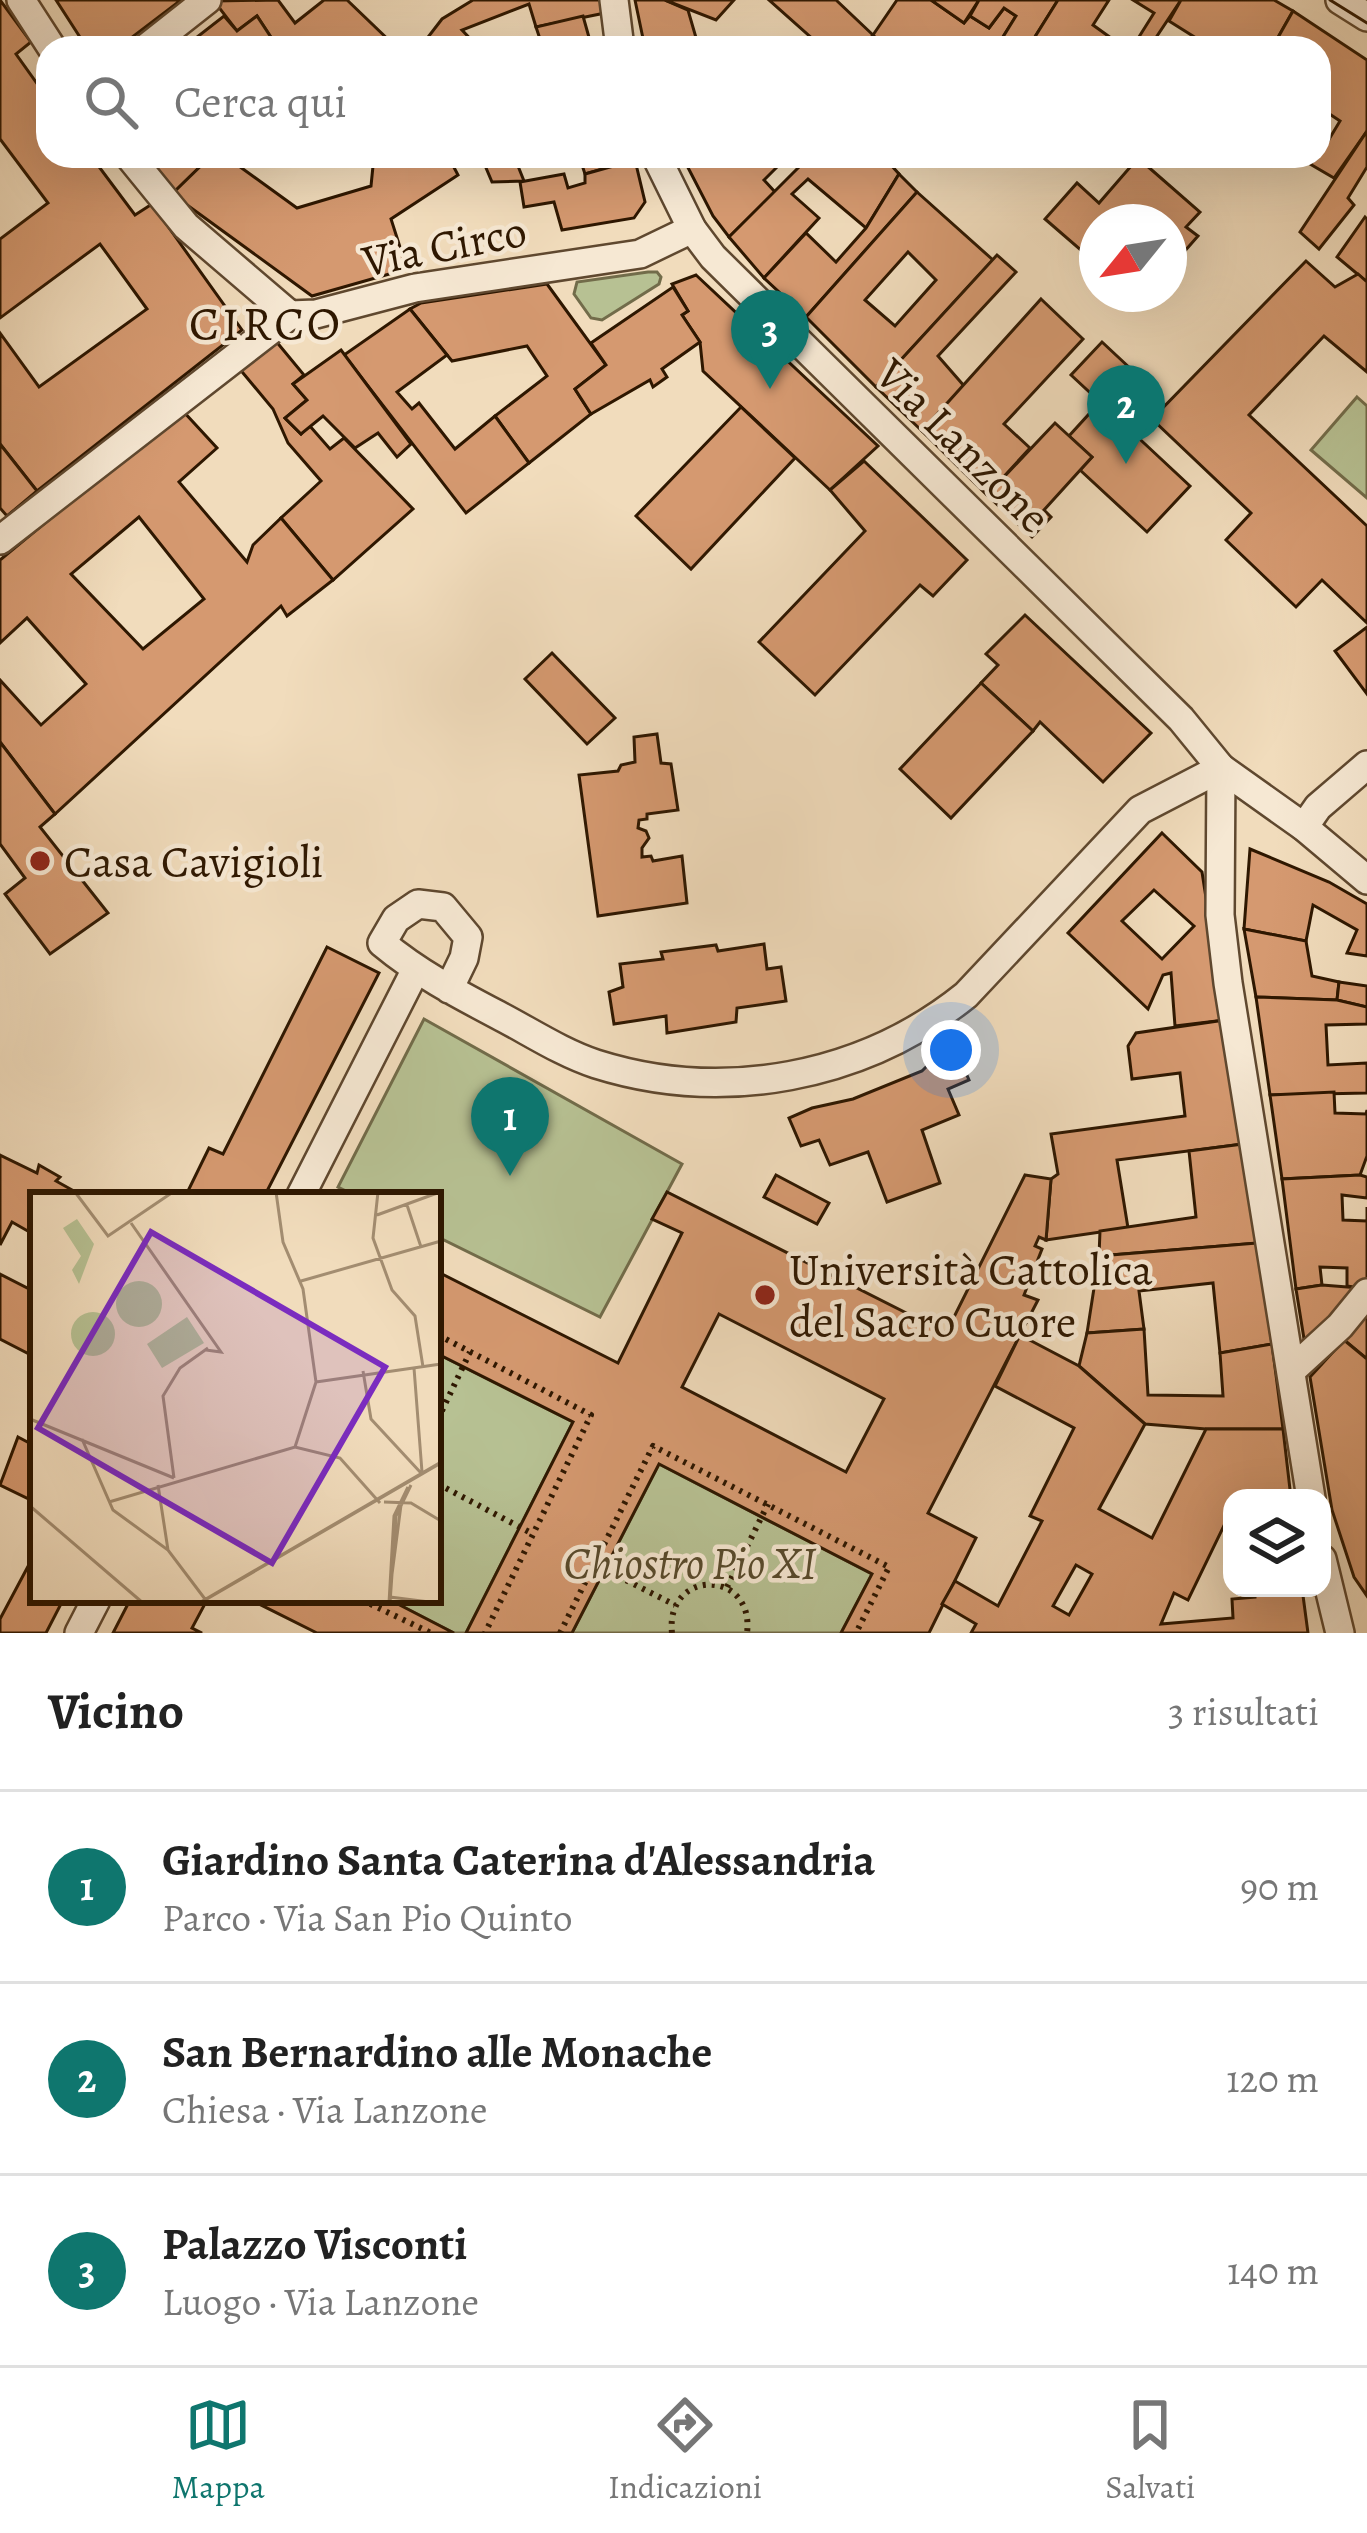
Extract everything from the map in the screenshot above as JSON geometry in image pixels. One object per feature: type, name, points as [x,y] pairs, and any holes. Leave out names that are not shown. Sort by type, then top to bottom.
[{"type":"street","points":[[21,0],[44,36]]},
{"type":"street","points":[[161,36],[206,0]]},
{"type":"street","points":[[614,0],[618,36]]},
{"type":"street","points":[[1340,0],[1367,17]]},
{"type":"street","points":[[0,540],[290,315],[186,226],[138,168]]},
{"type":"street","name":"Via Lanzone","points":[[662,168],[692,229],[713,257],[1181,718],[1221,768],[1304,827],[1367,880]]},
{"type":"street","name":"Via Circo","points":[[290,315],[316,314],[415,288],[640,254],[692,229]]},
{"type":"street","points":[[1304,827],[1318,807],[1367,765]]},
{"type":"street","points":[[449,989],[464,958],[467,937],[443,908],[418,904],[396,919],[382,943],[416,971],[449,989],[593,1063],[646,1076],[705,1082],[823,1070],[902,1040],[938,1018],[1138,812],[1221,768],[1220,915],[1228,983],[1310,1489]]},
{"type":"street","points":[[304,1192],[416,971]]},
{"type":"street","points":[[1292,1370],[1340,1326],[1367,1292]]},
{"type":"street","points":[[1331,1596],[1340,1633]]},
{"type":"street","points":[[79,1633],[94,1603]]},
{"type":"path","points":[[441,1337],[591,1415],[485,1633]]},
{"type":"path","points":[[441,1413],[470,1352]]},
{"type":"path","points":[[560,1633],[652,1446],[889,1568],[856,1633]]},
{"type":"path","points":[[441,1486],[533,1534]]},
{"type":"path","points":[[727,1588],[768,1504]]},
{"type":"path","points":[[594,1564],[675,1605]]},
{"type":"path","points":[[672,1633],[675,1605],[691,1588],[715,1584],[727,1588],[744,1605],[747,1633]]},
{"type":"path","points":[[368,1603],[431,1633]]},
{"type":"green space","points":[[657,272],[659,284],[602,320],[591,318],[574,294],[577,282]]},
{"type":"green space","points":[[1357,397],[1367,406],[1367,498],[1311,450]]},
{"type":"green space","points":[[424,1019],[682,1164],[600,1317],[441,1238],[441,1192],[348,1192],[338,1187]]},
{"type":"green space","points":[[441,1356],[573,1422],[466,1633],[454,1633],[396,1603],[441,1603]]},
{"type":"green space","name":"Chiostro Pio XI","points":[[659,1464],[872,1574],[841,1633],[572,1633]]},
{"type":"building","points":[[0,0],[31,42],[16,54],[36,82],[36,168],[100,168],[135,215],[152,204],[242,330],[37,491],[0,444],[0,333],[39,387],[147,309],[100,244],[0,318],[0,239],[48,203],[0,139]]},
{"type":"building","points":[[56,0],[181,0],[134,36],[79,36]]},
{"type":"building","points":[[278,0],[295,23],[324,0],[347,0],[384,36],[270,36],[257,16],[237,31],[214,1]]},
{"type":"building","points":[[473,0],[604,0],[605,13],[536,27],[529,4],[462,30],[468,36],[429,36],[442,19]]},
{"type":"building","points":[[635,0],[665,0],[688,10],[696,36],[642,36]]},
{"type":"building","points":[[665,0],[734,0],[716,20]]},
{"type":"building","points":[[769,0],[836,0],[873,35],[872,36],[810,36]]},
{"type":"building","points":[[897,0],[931,0],[964,23],[970,16],[989,28],[1004,8],[1016,16],[1004,36],[873,35]]},
{"type":"building","points":[[931,0],[979,0],[964,23]]},
{"type":"building","points":[[979,0],[1058,0],[1036,36],[1004,36],[1016,16],[1004,8],[989,28],[970,16]]},
{"type":"building","points":[[1058,0],[1109,0],[1093,25],[1108,36],[1036,36]]},
{"type":"building","points":[[1133,0],[1181,0],[1157,36],[1140,36],[1154,13]]},
{"type":"building","points":[[1181,0],[1274,0],[1293,11],[1279,36],[1193,36],[1169,21]]},
{"type":"building","points":[[1293,11],[1331,36],[1279,36]]},
{"type":"building","points":[[224,16],[237,31],[257,16],[270,36],[198,36]]},
{"type":"building","points":[[583,16],[589,36],[539,36],[536,27]]},
{"type":"building","points":[[1331,36],[1367,60],[1367,131],[1334,178],[1317,168],[1331,168],[1331,136],[1340,121],[1331,115]]},
{"type":"building","points":[[1367,131],[1367,167],[1348,198],[1354,205],[1319,249],[1300,232]]},
{"type":"building","points":[[157,168],[199,168],[172,194]]},
{"type":"building","points":[[199,168],[242,168],[297,208],[371,186],[373,168],[454,168],[458,175],[391,219],[407,269],[312,296],[172,194]]},
{"type":"building","points":[[486,168],[519,168],[524,181],[492,182]]},
{"type":"building","points":[[637,168],[645,202],[634,218],[562,230],[554,202],[524,207],[520,182],[564,174],[568,188],[585,183],[585,174]]},
{"type":"building","points":[[688,168],[776,168],[764,180],[775,192],[729,237]]},
{"type":"building","points":[[798,168],[894,168],[899,174],[866,228],[808,179],[792,194],[819,218],[764,278],[729,237]]},
{"type":"building","points":[[1129,168],[1149,168],[1200,212],[1187,226],[1187,204],[1079,204],[1079,248],[1045,219],[1077,183],[1099,203]]},
{"type":"building","points":[[899,174],[917,192],[806,317],[764,278],[806,233],[836,262],[866,228]]},
{"type":"building","points":[[917,192],[993,260],[876,387],[806,317]],"holes":[[[908,252],[936,280],[895,326],[865,300]]]},
{"type":"building","points":[[1367,219],[1367,282],[1337,257]]},
{"type":"building","points":[[1187,228],[1198,236],[1187,249]]},
{"type":"building","points":[[997,255],[1016,272],[938,356],[965,387],[922,431],[876,387]]},
{"type":"building","points":[[1306,261],[1335,287],[1358,274],[1367,282],[1367,372],[1324,336],[1249,415],[1367,526],[1367,623],[1322,580],[1296,607],[1226,540],[1251,513],[1152,419]]},
{"type":"building","points":[[696,275],[878,446],[830,490],[703,371],[700,342],[682,315],[688,311],[672,284]]},
{"type":"building","points":[[547,284],[606,365],[575,389],[591,414],[529,463],[495,416],[547,376],[527,346],[452,361],[410,309],[421,303]]},
{"type":"building","points":[[673,287],[688,311],[682,315],[700,342],[662,369],[667,377],[653,387],[650,380],[591,414],[575,389],[606,365],[591,343]]},
{"type":"building","points":[[1041,299],[1083,339],[1004,424],[1030,448],[987,495],[922,431]]},
{"type":"building","points":[[410,309],[447,355],[397,392],[412,409],[419,403],[455,449],[495,416],[529,463],[466,513],[344,355]]},
{"type":"building","points":[[275,340],[304,375],[293,384],[307,400],[285,418],[301,434],[309,425],[330,449],[344,438],[413,509],[333,580],[281,518],[321,481],[288,443],[273,409],[238,367]]},
{"type":"building","points":[[1102,342],[1162,398],[1145,416],[1139,411],[1126,426],[1071,375]]},
{"type":"building","points":[[341,350],[411,444],[397,457],[378,433],[355,448],[323,416],[301,434],[285,418],[307,400],[293,384]]},
{"type":"building","points":[[1100,402],[1190,486],[1147,532],[1080,470],[1092,457],[1069,436]]},
{"type":"building","points":[[741,407],[795,458],[691,569],[636,516]]},
{"type":"building","points":[[182,410],[217,448],[179,482],[247,562],[253,545],[281,518],[333,580],[287,616],[281,606],[55,814],[0,742],[0,680],[41,725],[86,684],[27,618],[0,643],[0,560]],"holes":[[[139,517],[204,599],[143,649],[71,574]]]},
{"type":"building","points":[[1055,423],[1092,457],[1044,510],[1051,517],[1032,537],[987,495]]},
{"type":"building","points":[[0,444],[37,491],[7,516],[0,508]]},
{"type":"building","points":[[864,461],[967,560],[933,596],[920,585],[815,695],[759,642],[865,531],[830,490]]},
{"type":"building","points":[[1025,615],[1151,733],[1103,782],[1040,722],[1033,731],[981,683],[998,665],[986,654]]},
{"type":"building","points":[[1367,627],[1367,694],[1335,651]]},
{"type":"building","points":[[552,653],[615,718],[587,744],[525,679]]},
{"type":"building","points":[[981,683],[1033,731],[951,818],[900,769]]},
{"type":"building","points":[[657,734],[661,763],[671,764],[678,810],[647,814],[647,819],[639,820],[638,828],[649,838],[642,857],[651,856],[653,861],[682,856],[687,903],[598,916],[579,775],[618,771],[621,765],[635,762],[634,737]]},
{"type":"building","name":"Casa Cavigioli","points":[[0,742],[55,814],[40,827],[108,913],[50,954],[5,894],[25,878],[0,844]]},
{"type":"building","points":[[1162,833],[1202,872],[1225,1020],[1175,1026],[1171,973],[1163,975],[1148,1009],[1068,933]],"holes":[[[1154,890],[1194,926],[1162,959],[1122,921]]]},
{"type":"building","points":[[1250,849],[1329,882],[1367,904],[1367,956],[1347,953],[1357,930],[1313,905],[1306,941],[1244,929]]},
{"type":"building","points":[[1244,929],[1306,941],[1312,976],[1339,982],[1337,1000],[1256,997]]},
{"type":"building","points":[[764,944],[767,969],[781,967],[786,1001],[737,1008],[736,1022],[667,1033],[666,1016],[614,1024],[609,992],[623,987],[620,964],[663,959],[661,952]]},
{"type":"building","points":[[327,947],[379,973],[267,1192],[187,1192],[209,1148],[223,1154]]},
{"type":"building","points":[[1339,982],[1367,986],[1367,1007],[1337,1000]]},
{"type":"building","points":[[1256,997],[1337,1000],[1367,1007],[1367,1024],[1326,1025],[1328,1065],[1367,1063],[1367,1093],[1270,1095]]},
{"type":"building","points":[[1225,1020],[1243,1144],[1117,1160],[1128,1228],[1046,1240],[1051,1179],[1058,1174],[1051,1134],[1185,1116],[1180,1073],[1132,1079],[1128,1046],[1136,1033]]},
{"type":"building","points":[[957,1052],[969,1080],[948,1089],[959,1115],[922,1130],[940,1183],[887,1202],[868,1152],[830,1165],[819,1140],[801,1146],[789,1118],[853,1099]]},
{"type":"building","points":[[1334,1092],[1335,1113],[1366,1114],[1367,1110],[1367,1156],[1360,1175],[1282,1179],[1270,1095]]},
{"type":"building","points":[[1243,1144],[1257,1243],[1099,1256],[1100,1231],[1196,1217],[1189,1151]]},
{"type":"building","points":[[0,1155],[37,1173],[39,1165],[76,1192],[30,1192],[30,1232],[12,1222],[0,1245]]},
{"type":"building","points":[[776,1175],[829,1203],[817,1224],[764,1197]]},
{"type":"building","points":[[1025,1175],[1051,1179],[1046,1240],[1039,1237],[1035,1246],[1042,1249],[1024,1295],[1038,1300],[928,1513],[976,1538],[929,1633],[841,1633],[872,1574],[659,1464],[572,1633],[466,1633],[573,1422],[441,1356],[441,1274],[618,1363],[682,1233],[652,1219],[667,1192],[946,1333]],"holes":[[[719,1314],[884,1399],[846,1472],[682,1387]]]},
{"type":"building","points":[[1367,1177],[1367,1198],[1342,1195],[1343,1220],[1367,1221],[1367,1280],[1360,1288],[1347,1286],[1347,1268],[1320,1267],[1322,1285],[1296,1289],[1282,1179]]},
{"type":"building","points":[[1257,1243],[1272,1344],[1220,1353],[1213,1283],[1139,1291],[1144,1329],[1087,1333],[1099,1256]]},
{"type":"building","points":[[0,1274],[30,1289],[30,1354],[0,1339]]},
{"type":"building","points":[[1360,1288],[1305,1345],[1296,1289]]},
{"type":"building","points":[[1367,1312],[1367,1359],[1344,1340]]},
{"type":"building","points":[[1144,1329],[1148,1395],[1223,1396],[1220,1353],[1272,1344],[1283,1429],[1145,1424],[1079,1366],[1087,1333]]},
{"type":"building","points":[[1020,1335],[1079,1366],[1145,1424],[1099,1509],[1152,1538],[1206,1429],[1283,1429],[1290,1489],[1223,1489],[1223,1528],[1188,1600],[1174,1593],[1161,1624],[1233,1618],[1232,1599],[1303,1597],[1308,1633],[971,1633],[976,1624],[942,1604],[955,1581],[998,1606],[1042,1521],[1030,1516],[1074,1428],[995,1386]],"holes":[[[1076,1565],[1092,1574],[1069,1615],[1053,1606]]]},
{"type":"building","points":[[1344,1340],[1367,1359],[1367,1596],[1354,1577],[1332,1510],[1310,1377]]},
{"type":"building","points":[[18,1437],[30,1443],[30,1500],[0,1485]]},
{"type":"building","points":[[30,1563],[30,1603],[61,1603],[46,1633],[0,1633],[0,1619]]},
{"type":"building","points":[[128,1603],[205,1603],[192,1628],[202,1633],[113,1633]]},
{"type":"building","points":[[257,1603],[396,1603],[454,1633],[317,1633]]},
{"type":"tram line","points":[[1330,0],[1367,23]]},
{"type":"place","name":"Palazzo Visconti","points":[[770,389]]},
{"type":"place","name":"San Bernardino alle Monache","points":[[1126,464]]},
{"type":"place","name":"Casa Cavigioli","points":[[40,861]]},
{"type":"place","name":"Giardino Santa Caterina d'Alessandria","points":[[510,1176]]},
{"type":"place","name":"Università Cattolica del Sacro Cuore","points":[[765,1295]]},
{"type":"district","name":"CIRCO","points":[[266,323]]}]
